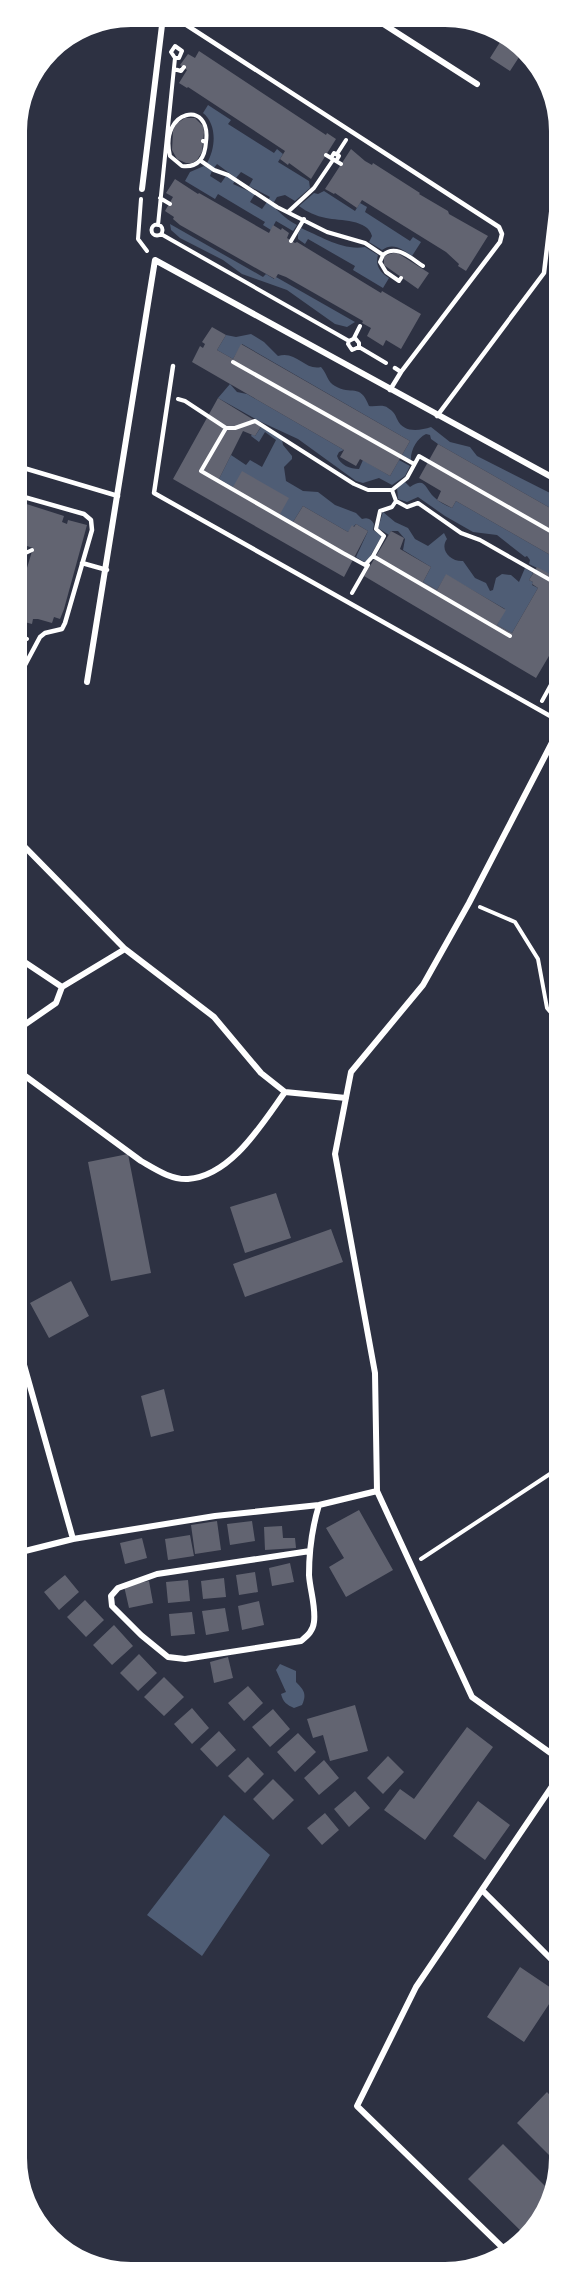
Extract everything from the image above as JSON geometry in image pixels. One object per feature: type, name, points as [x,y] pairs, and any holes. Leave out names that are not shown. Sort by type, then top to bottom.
[{"type":"street","points":[[142,189],[162,27]]},
{"type":"street","points":[[388,27],[477,84]]},
{"type":"street","points":[[87,682],[119,497],[155,260],[549,476]]},
{"type":"street","points":[[549,749],[470,903],[423,986],[351,1072],[335,1154],[375,1373],[377,1491],[410,1567],[472,1697],[549,1753]]},
{"type":"street","points":[[27,849],[125,949],[214,1017],[261,1073],[285,1092],[346,1098]]},
{"type":"street","points":[[27,1023],[56,1003],[62,987],[125,949]]},
{"type":"street","points":[[27,964],[62,987]]},
{"type":"street","points":[[27,1077],[141,1161],[162,1174],[187,1179],[208,1174],[244,1149],[285,1092]]},
{"type":"street","points":[[27,1376],[73,1539]]},
{"type":"street","points":[[27,1550],[73,1539],[215,1516],[319,1505],[377,1491]]},
{"type":"street","points":[[310,1551],[157,1574],[118,1588],[111,1596],[112,1606],[141,1635],[168,1657],[185,1659],[301,1641],[311,1632],[314,1622],[309,1575],[310,1551],[310,1540],[319,1505]]},
{"type":"street","points":[[500,2245],[357,2106],[416,1987],[549,1791]]},
{"type":"street","points":[[483,1891],[549,1957]]},
{"type":"lane","points":[[189,27],[499,227],[502,234],[500,242],[401,372],[390,390]]},
{"type":"lane","points":[[437,416],[543,273],[549,227]]},
{"type":"lane","points":[[173,366],[154,493],[549,716]]},
{"type":"lane","points":[[395,368],[401,372]]},
{"type":"lane","points":[[27,469],[119,497]]},
{"type":"lane","points":[[27,498],[84,514],[91,520],[92,530],[66,623],[62,629],[45,633],[40,637],[27,661]]},
{"type":"lane","points":[[82,563],[107,570]]},
{"type":"path","points":[[161,234],[161,227],[158,225],[160,198],[175,58]]},
{"type":"path","points":[[174,69],[181,71],[184,67]]},
{"type":"path","points":[[190,114],[202,120],[207,127],[206,150],[201,161],[189,167],[174,161],[169,150],[168,139],[172,125],[181,116],[190,114]]},
{"type":"path","points":[[289,211],[314,188],[332,158],[341,164]]},
{"type":"path","points":[[201,161],[214,170],[228,175],[277,207],[327,232],[365,243],[383,254]]},
{"type":"path","points":[[142,189],[138,239],[155,260]]},
{"type":"path","points":[[160,198],[170,204]]},
{"type":"path","points":[[291,241],[304,219]]},
{"type":"path","points":[[158,225],[151,229],[156,236],[161,234],[351,340],[358,340],[359,347]]},
{"type":"path","points":[[401,278],[399,281],[382,268],[380,262],[383,254],[390,250],[397,250],[423,266]]},
{"type":"path","points":[[359,347],[352,350],[348,344],[360,327]]},
{"type":"path","points":[[359,347],[395,368]]},
{"type":"path","points":[[233,362],[414,465]]},
{"type":"path","points":[[168,397],[185,401],[226,428],[235,428],[255,421],[354,484],[368,490],[392,490],[407,478],[419,456],[549,530]]},
{"type":"path","points":[[226,428],[201,471],[365,565],[373,556]]},
{"type":"path","points":[[392,490],[396,501],[407,507],[418,503],[462,533],[480,540],[549,579]]},
{"type":"path","points":[[348,601],[384,536],[376,529],[380,511],[392,507],[396,501]]},
{"type":"path","points":[[373,556],[510,636]]},
{"type":"path","points":[[537,709],[549,688]]},
{"type":"path","points":[[470,903],[514,922],[538,959],[549,1010]]},
{"type":"path","points":[[410,1567],[549,1475]]},
{"type":"water","points":[[208,105],[231,120],[228,124],[274,153],[277,149],[283,154],[278,162],[309,181],[310,188],[295,201],[285,195],[277,197],[274,202],[268,200],[270,197],[249,186],[253,179],[241,172],[236,178],[217,164],[214,168],[207,163],[214,137],[211,123],[203,113]]},
{"type":"water","points":[[204,166],[212,171],[210,176],[221,183],[226,176],[235,181],[233,184],[255,194],[250,202],[262,209],[267,202],[297,225],[293,231],[276,221],[271,230],[263,225],[265,222],[218,194],[215,199],[185,181],[190,172]]},
{"type":"water","points":[[324,191],[355,211],[360,203],[367,207],[365,212],[410,241],[413,237],[421,242],[412,256],[394,247],[382,250],[369,242],[372,236],[365,226],[319,216],[299,206],[314,193]]},
{"type":"water","points":[[170,224],[263,277],[266,274],[274,279],[276,277],[355,322],[347,327],[335,324],[287,290],[242,274],[223,260],[180,238],[171,230]]},
{"type":"water","points":[[301,228],[340,245],[365,247],[378,255],[379,268],[389,278],[383,288],[353,270],[355,266],[308,239],[305,244],[298,239]]},
{"type":"water","points":[[251,334],[264,342],[278,356],[290,356],[310,366],[321,367],[332,384],[341,389],[359,392],[369,406],[388,408],[400,424],[407,429],[417,430],[431,427],[450,442],[470,447],[477,456],[549,492],[549,507],[438,444],[431,439],[430,435],[426,434],[417,442],[411,461],[402,455],[410,441],[242,344],[233,359],[217,350],[226,335],[236,337]]},
{"type":"water","points":[[230,384],[237,392],[247,394],[344,450],[337,456],[346,466],[359,469],[363,460],[390,476],[399,460],[410,466],[405,476],[392,485],[379,478],[363,483],[356,481],[298,439],[218,398]]},
{"type":"water","points":[[261,427],[282,439],[283,445],[292,456],[284,467],[286,481],[303,491],[318,492],[335,505],[373,522],[373,530],[382,536],[366,563],[356,557],[368,531],[356,524],[348,532],[303,506],[293,522],[219,479],[231,455],[246,465],[250,460],[262,467],[276,440],[265,432],[259,442],[251,436],[252,434],[255,436]]},
{"type":"water","points":[[405,482],[410,487],[422,483],[442,503],[452,508],[456,501],[549,554],[549,574],[529,564],[530,560],[527,556],[525,557],[497,535],[473,532],[418,497],[407,502],[398,499],[397,487]]},
{"type":"water","points":[[383,512],[395,522],[408,528],[415,539],[428,546],[444,533],[447,539],[445,551],[454,560],[463,561],[475,578],[486,583],[490,591],[493,590],[496,578],[502,574],[511,575],[519,582],[525,568],[533,573],[529,580],[538,588],[512,633],[497,625],[505,609],[446,575],[437,590],[423,582],[431,567],[403,550],[405,539],[398,531],[391,531],[389,535],[378,528]]},
{"type":"water","points":[[280,1664],[296,1671],[296,1682],[304,1695],[302,1705],[294,1708],[283,1699],[281,1694],[286,1692],[276,1670]]},
{"type":"water","points":[[224,1815],[270,1855],[202,1956],[147,1915]]},
{"type":"building","points":[[500,43],[518,58],[510,71],[490,58]]},
{"type":"building","points":[[199,51],[326,135],[327,133],[336,139],[311,179],[280,159],[285,151],[179,83],[187,70],[180,65],[188,54],[195,58]]},
{"type":"building","points":[[185,118],[195,118],[203,126],[204,132],[202,152],[192,163],[177,159],[172,150],[173,131],[176,124]]},
{"type":"building","points":[[351,149],[365,161],[372,165],[373,163],[448,211],[449,214],[488,236],[466,271],[458,266],[459,264],[446,252],[362,200],[357,208],[325,189]]},
{"type":"building","points":[[175,179],[269,233],[273,225],[281,230],[282,228],[289,233],[287,238],[295,243],[297,242],[381,293],[382,291],[421,314],[401,349],[386,340],[383,346],[367,336],[371,328],[362,323],[363,321],[286,277],[278,274],[275,279],[180,225],[165,211],[173,197],[166,193]]},
{"type":"building","points":[[396,252],[429,273],[418,289],[384,265],[384,256]]},
{"type":"building","points":[[212,327],[226,335],[217,350],[233,359],[241,344],[410,441],[390,476],[360,459],[356,466],[340,457],[344,450],[192,362],[200,346],[203,348],[205,344],[202,342]]},
{"type":"building","points":[[218,398],[262,425],[255,436],[243,431],[219,479],[233,487],[242,471],[289,498],[280,514],[293,522],[303,506],[348,532],[352,525],[354,527],[356,524],[368,531],[344,577],[173,479]]},
{"type":"building","points":[[438,444],[549,507],[549,554],[456,501],[452,508],[437,500],[441,491],[419,478]]},
{"type":"building","points":[[27,504],[64,516],[62,522],[67,524],[68,520],[87,525],[64,609],[60,619],[54,617],[52,623],[38,619],[33,619],[32,624],[27,623],[27,568],[33,548],[27,546]]},
{"type":"building","points":[[391,531],[404,538],[400,549],[431,567],[423,582],[437,590],[446,574],[506,610],[497,625],[512,633],[538,588],[529,580],[537,567],[549,574],[549,656],[536,678],[364,576]]},
{"type":"building","points":[[128,1154],[151,1273],[111,1281],[88,1162]]},
{"type":"building","points":[[276,1193],[291,1238],[245,1253],[230,1207]]},
{"type":"building","points":[[331,1229],[343,1262],[245,1297],[233,1264]]},
{"type":"building","points":[[71,1281],[89,1316],[49,1338],[30,1303]]},
{"type":"building","points":[[164,1389],[174,1431],[151,1437],[141,1396]]},
{"type":"building","points":[[359,1510],[393,1570],[346,1597],[329,1567],[344,1558],[326,1528]]},
{"type":"building","points":[[217,1521],[221,1550],[195,1554],[191,1525]]},
{"type":"building","points":[[252,1521],[255,1541],[230,1545],[227,1524]]},
{"type":"building","points":[[282,1526],[283,1538],[295,1538],[296,1548],[265,1550],[264,1527]]},
{"type":"building","points":[[190,1535],[194,1556],[168,1560],[165,1539]]},
{"type":"building","points":[[142,1538],[147,1558],[125,1564],[120,1543]]},
{"type":"building","points":[[290,1563],[294,1582],[272,1586],[269,1568]]},
{"type":"building","points":[[255,1572],[258,1592],[239,1595],[236,1575]]},
{"type":"building","points":[[65,1575],[79,1592],[59,1610],[44,1592]]},
{"type":"building","points":[[224,1578],[226,1597],[203,1599],[201,1581]]},
{"type":"building","points":[[188,1580],[190,1601],[168,1603],[166,1582]]},
{"type":"building","points":[[149,1581],[153,1603],[129,1608],[124,1586]]},
{"type":"building","points":[[85,1600],[104,1620],[86,1637],[67,1617]]},
{"type":"building","points":[[259,1601],[264,1625],[242,1630],[238,1606]]},
{"type":"building","points":[[225,1608],[229,1631],[206,1635],[202,1611]]},
{"type":"building","points":[[192,1612],[195,1634],[171,1636],[169,1614]]},
{"type":"building","points":[[114,1625],[133,1646],[112,1665],[93,1645]]},
{"type":"building","points":[[139,1654],[157,1673],[138,1691],[120,1673]]},
{"type":"building","points":[[228,1657],[233,1678],[214,1683],[210,1662]]},
{"type":"building","points":[[164,1677],[184,1697],[164,1716],[144,1697]]},
{"type":"building","points":[[248,1686],[263,1703],[244,1721],[228,1703]]},
{"type":"building","points":[[355,1705],[368,1751],[330,1761],[323,1735],[313,1738],[307,1719]]},
{"type":"building","points":[[192,1708],[209,1728],[192,1744],[174,1724]]},
{"type":"building","points":[[273,1709],[290,1729],[270,1747],[252,1727]]},
{"type":"building","points":[[467,1727],[493,1747],[425,1840],[384,1810],[400,1789],[414,1799]]},
{"type":"building","points":[[219,1731],[236,1750],[217,1767],[200,1749]]},
{"type":"building","points":[[298,1733],[316,1752],[295,1772],[277,1752]]},
{"type":"building","points":[[388,1756],[404,1772],[383,1794],[367,1778]]},
{"type":"building","points":[[248,1757],[264,1774],[245,1793],[228,1776]]},
{"type":"building","points":[[324,1760],[339,1778],[319,1795],[304,1778]]},
{"type":"building","points":[[273,1779],[294,1800],[273,1820],[253,1799]]},
{"type":"building","points":[[355,1791],[370,1808],[349,1827],[334,1809]]},
{"type":"building","points":[[478,1801],[510,1825],[485,1860],[453,1836]]},
{"type":"building","points":[[325,1813],[339,1830],[322,1845],[307,1828]]},
{"type":"building","points":[[520,1967],[549,1987],[549,2004],[524,2042],[487,2017]]},
{"type":"building","points":[[547,2092],[549,2094],[549,2155],[517,2123]]},
{"type":"building","points":[[503,2144],[545,2186],[531,2216],[519,2229],[468,2179]]}]
